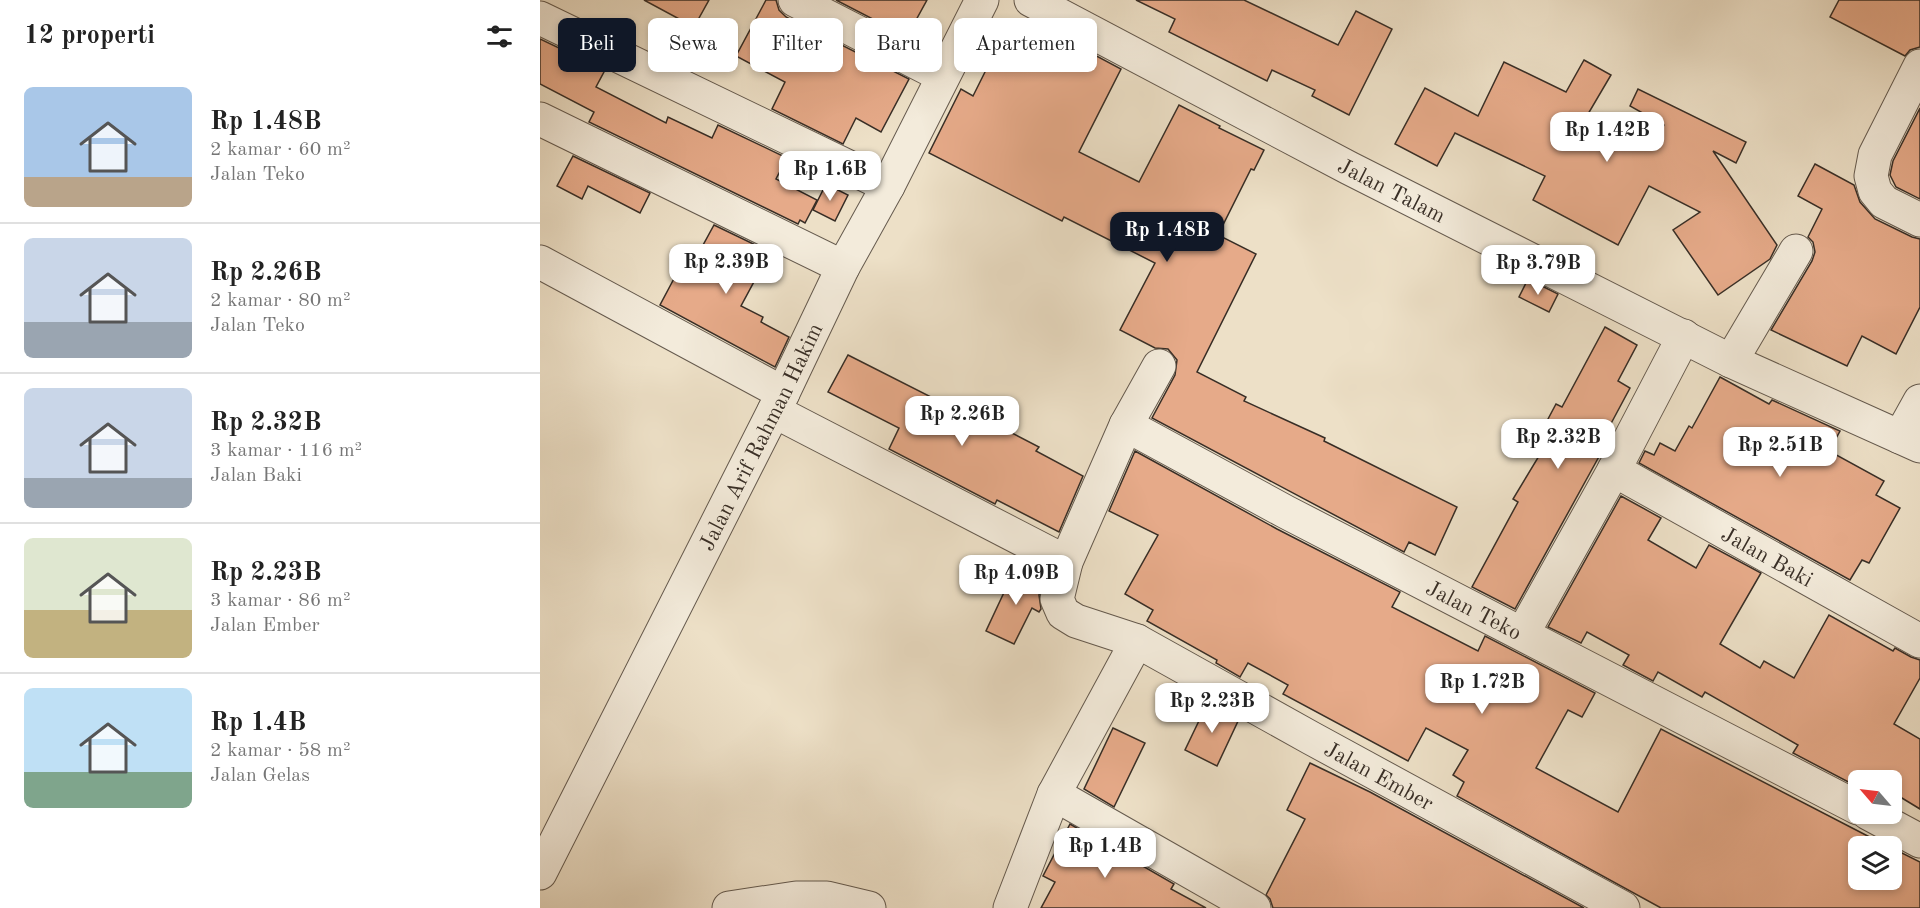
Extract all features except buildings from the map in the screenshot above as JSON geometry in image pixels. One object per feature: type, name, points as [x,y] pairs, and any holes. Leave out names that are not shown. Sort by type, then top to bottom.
[{"type":"street","points":[[795,0],[943,76]]},
{"type":"street","name":"Jalan Arif Rahman Hakim","points":[[540,873],[779,402],[843,267],[888,186],[982,0]]},
{"type":"street","name":"Jalan Talam","points":[[1032,0],[1349,168],[1731,361],[1910,442]]},
{"type":"street","points":[[540,18],[888,186]]},
{"type":"street","points":[[1920,66],[1875,155],[1871,176],[1875,190],[1884,202],[1920,220]]},
{"type":"street","points":[[540,119],[843,267]]},
{"type":"street","points":[[1731,361],[1796,251]]},
{"type":"street","points":[[540,262],[779,402],[1066,562]]},
{"type":"street","points":[[1523,633],[1614,470],[1684,336]]},
{"type":"street","name":"Jalan Ember","points":[[1159,366],[1126,424],[1066,562],[1057,599],[1063,613],[1076,621],[1137,641],[1623,908]]},
{"type":"street","points":[[1910,442],[1920,401]]},
{"type":"street","name":"Jalan Teko","points":[[1126,424],[1286,512],[1848,803]]},
{"type":"street","name":"Jalan Baki","points":[[1614,470],[1920,641]]},
{"type":"street","points":[[1010,908],[1054,794],[1137,641]]},
{"type":"street","points":[[1054,794],[1254,908]]},
{"type":"street","points":[[1888,824],[1920,841]]},
{"type":"street","points":[[729,908],[796,898],[827,898],[869,908]]}]
